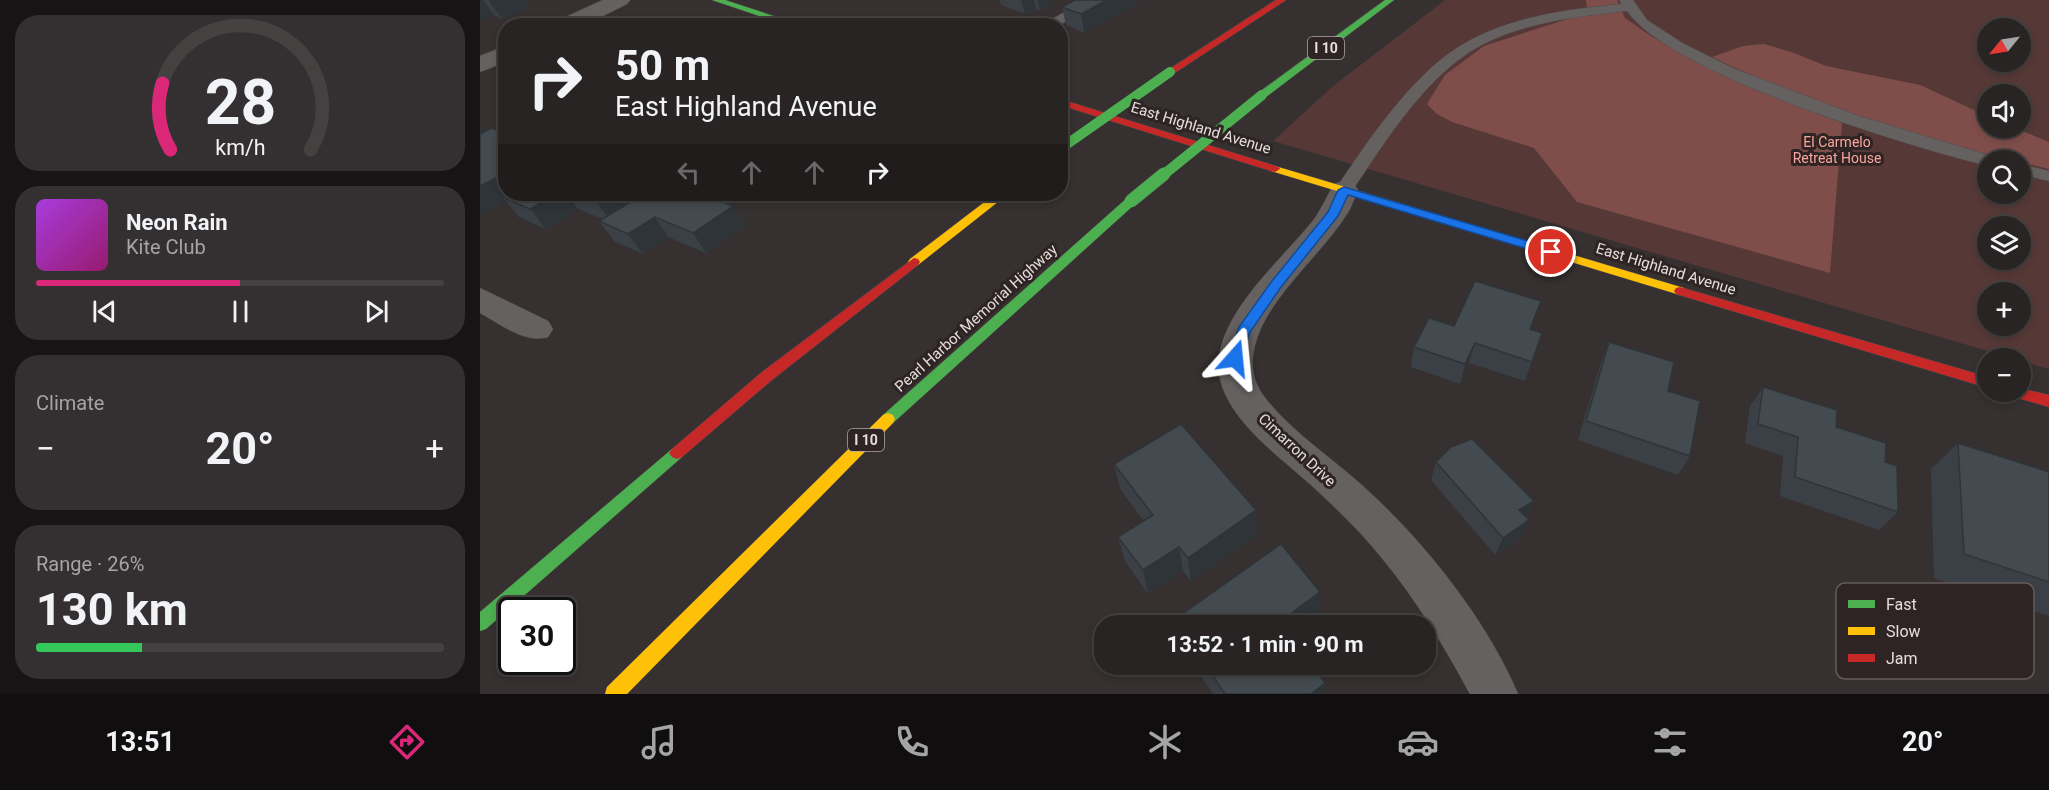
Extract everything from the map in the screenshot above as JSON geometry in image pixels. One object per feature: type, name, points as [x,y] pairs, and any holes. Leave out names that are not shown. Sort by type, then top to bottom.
[{"type":"main road","points":[[716,0],[774,18]]},
{"type":"main road","points":[[1068,143],[1170,72],[1281,0]]},
{"type":"main road","name":"Pearl Harbor Memorial Highway","points":[[615,694],[871,435],[1131,201],[1262,95],[1390,0]]},
{"type":"main road","name":"East Highland Avenue","points":[[1068,104],[1344,190],[1977,380]]},
{"type":"main road","points":[[480,623],[767,376],[993,201]]},
{"type":"main road","points":[[2031,396],[2049,401]]},
{"type":"street","points":[[582,18],[620,0]]},
{"type":"street","points":[[480,65],[498,57]]},
{"type":"street","name":"Cimarron Drive","points":[[1344,190],[1334,213],[1276,284],[1244,330],[1235,358],[1240,386],[1259,416],[1322,472],[1394,543],[1456,624],[1495,694]]},
{"type":"street","points":[[480,299],[537,328]]},
{"type":"lane","points":[[1062,18],[1096,0]]},
{"type":"lane","points":[[1344,190],[1357,168],[1405,110],[1448,61],[1466,48],[1512,29],[1627,4],[1653,31],[1736,74],[1797,101],[1875,128],[1977,158]]},
{"type":"lane","points":[[2031,172],[2049,176]]},
{"type":"green space","name":"El Carmelo Retreat House","points":[[1445,0],[2049,0],[2049,369],[2031,364],[2031,348],[1978,348],[1273,141],[1332,87]]},
{"type":"green space","points":[[1586,0],[1617,0],[1625,18],[1651,36],[1715,71],[1842,123],[1830,273],[1577,202],[1534,148],[1452,122],[1437,114],[1427,104],[1445,75],[1484,46],[1580,15],[1587,8]]},
{"type":"green space","points":[[1764,44],[1826,66],[1920,85],[1977,111],[1977,138],[2031,138],[2031,135],[2049,142],[2049,169],[2031,165],[2031,150],[1977,151],[1921,136],[1836,109],[1712,57],[1743,46]]},
{"type":"building","points":[[1075,0],[1107,0],[1081,14],[1062,7]]},
{"type":"building","points":[[492,128],[498,131],[498,177],[480,186],[480,134]]},
{"type":"building","points":[[511,201],[544,201],[530,209]]},
{"type":"building","points":[[632,201],[720,201],[733,206],[693,233],[655,217],[628,234],[599,221]]},
{"type":"building","points":[[1475,281],[1541,301],[1530,329],[1542,333],[1532,362],[1475,343],[1465,364],[1414,347],[1429,318],[1454,326]]},
{"type":"building","points":[[1609,342],[1674,362],[1668,391],[1700,401],[1690,456],[1586,421]]},
{"type":"building","points":[[1763,387],[1837,410],[1836,427],[1886,443],[1885,462],[1897,466],[1898,512],[1795,477],[1798,437],[1758,424]]},
{"type":"building","points":[[1181,424],[1256,510],[1188,558],[1179,547],[1143,570],[1118,537],[1153,515],[1114,464]]},
{"type":"building","points":[[1472,439],[1534,501],[1519,510],[1529,520],[1503,538],[1436,462],[1451,447]]},
{"type":"building","points":[[1958,443],[2049,472],[2049,582],[1964,554]]},
{"type":"building","points":[[1281,544],[1320,592],[1289,615],[1181,615]]},
{"type":"building","points":[[1212,675],[1319,675],[1325,683],[1311,694],[1225,694]]},
{"type":"traffic: fast","points":[[716,0],[774,18]]},
{"type":"traffic: fast","points":[[1262,95],[1390,0]]},
{"type":"traffic: fast","points":[[1068,143],[1170,72]]},
{"type":"traffic: fast","points":[[1131,201],[1262,95]]},
{"type":"traffic: fast","points":[[888,419],[1131,201]]},
{"type":"traffic: fast","points":[[480,623],[677,453]]},
{"type":"traffic: slow","points":[[1275,169],[1680,291]]},
{"type":"traffic: slow","points":[[914,262],[993,201]]},
{"type":"traffic: slow","points":[[614,694],[888,419]]},
{"type":"traffic: jam","points":[[1170,72],[1282,0]]},
{"type":"traffic: jam","points":[[1068,104],[1275,169]]},
{"type":"traffic: jam","points":[[677,453],[767,376],[914,262]]},
{"type":"traffic: jam","points":[[1680,291],[1977,380]]},
{"type":"traffic: jam","points":[[2031,396],[2049,401]]},
{"type":"route","points":[[1235,358],[1244,330],[1276,284],[1334,213],[1344,190],[1551,252]]}]
